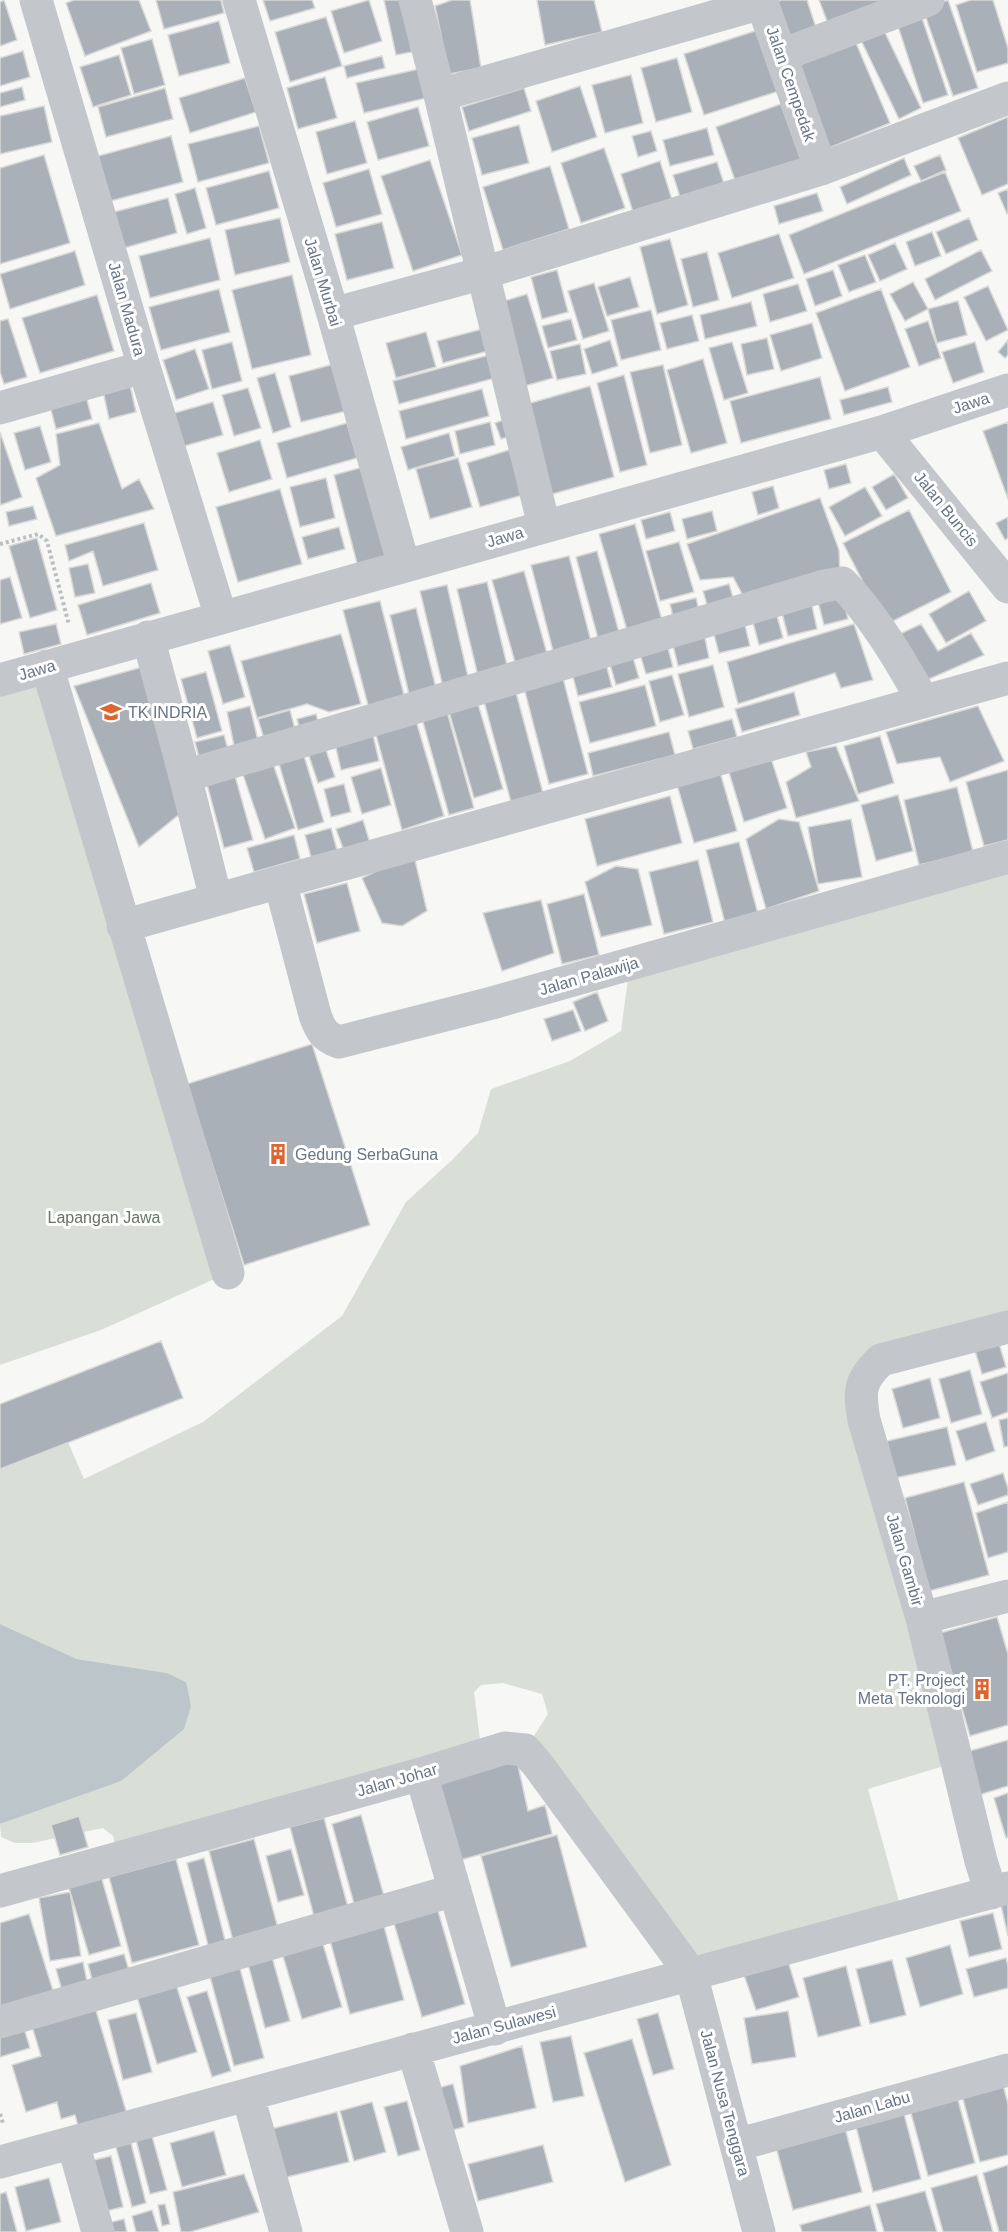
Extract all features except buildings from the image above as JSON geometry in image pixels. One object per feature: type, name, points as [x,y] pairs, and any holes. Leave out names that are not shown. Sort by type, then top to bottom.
[{"type":"street","name":"Jalan Madura","points":[[36,0],[144,367],[221,617]]},
{"type":"street","name":"Jalan Murbai","points":[[239,0],[333,314],[404,566]]},
{"type":"street","points":[[415,0],[544,526]]},
{"type":"street","points":[[782,55],[928,0]]},
{"type":"street","points":[[440,95],[762,1]]},
{"type":"street","name":"Jalan Cempedak","points":[[762,1],[821,169]]},
{"type":"street","points":[[333,314],[483,273],[821,169],[1008,98]]},
{"type":"street","points":[[0,408],[144,367]]},
{"type":"street","name":"Jawa","points":[[0,680],[882,432],[1008,390]]},
{"type":"street","name":"Jalan Buncis","points":[[882,432],[1008,587]]},
{"type":"street","points":[[185,776],[842,583],[858,599],[923,701]]},
{"type":"street","points":[[148,637],[216,899]]},
{"type":"street","points":[[47,666],[228,1273]]},
{"type":"street","points":[[123,926],[1008,678]]},
{"type":"street","name":"Jalan Palawija","points":[[280,882],[315,1015],[321,1031],[327,1038],[339,1042],[492,1003],[1008,858]]},
{"type":"street","name":"Jalan Gambir","points":[[999,1890],[981,1862],[922,1618],[864,1420],[860,1398],[866,1374],[881,1360],[1008,1327]]},
{"type":"street","points":[[922,1618],[1008,1596]]},
{"type":"street","name":"Jalan Johar","points":[[0,1891],[421,1774],[505,1748],[525,1750],[691,1974]]},
{"type":"street","points":[[421,1774],[495,2029]]},
{"type":"street","points":[[0,2022],[455,1890]]},
{"type":"street","name":"Jalan Sulawesi","points":[[0,2162],[999,1890]]},
{"type":"street","name":"Jalan Nusa Tenggara","points":[[691,1974],[759,2232]]},
{"type":"street","points":[[413,2049],[467,2232]]},
{"type":"street","name":"Jalan Labu","points":[[736,2145],[1008,2070]]},
{"type":"street","points":[[248,2096],[286,2232]]},
{"type":"street","points":[[72,2143],[98,2232]]},
{"type":"path","points":[[0,544],[38,534],[47,541],[78,658]]},
{"type":"green space","name":"Lapangan Jawa","points":[[47,666],[228,1273],[101,1330],[0,1365],[0,680]]},
{"type":"green space","points":[[1008,857],[1008,1327],[866,1374],[957,1762],[868,1789],[903,1916],[691,1974],[525,1750],[548,1714],[542,1694],[503,1683],[481,1685],[474,1692],[482,1755],[118,1858],[113,1836],[103,1828],[32,1843],[15,1843],[1,1837],[0,1824],[121,1780],[186,1682],[167,1673],[77,1659],[0,1624],[0,1469],[68,1442],[84,1479],[203,1422],[342,1316],[406,1202],[478,1133],[491,1089],[570,1061],[621,1031],[630,964]]},
{"type":"shaded area","points":[[0,1624],[77,1659],[167,1673],[186,1682],[191,1706],[184,1729],[121,1781],[0,1824]]},
{"type":"place","name":"TK INDRIA","points":[[111,712]]},
{"type":"place","name":"Gedung SerbaGuna","points":[[278,1154]]},
{"type":"place","name":"PT. Project Meta Teknologi","points":[[982,1689]]}]
